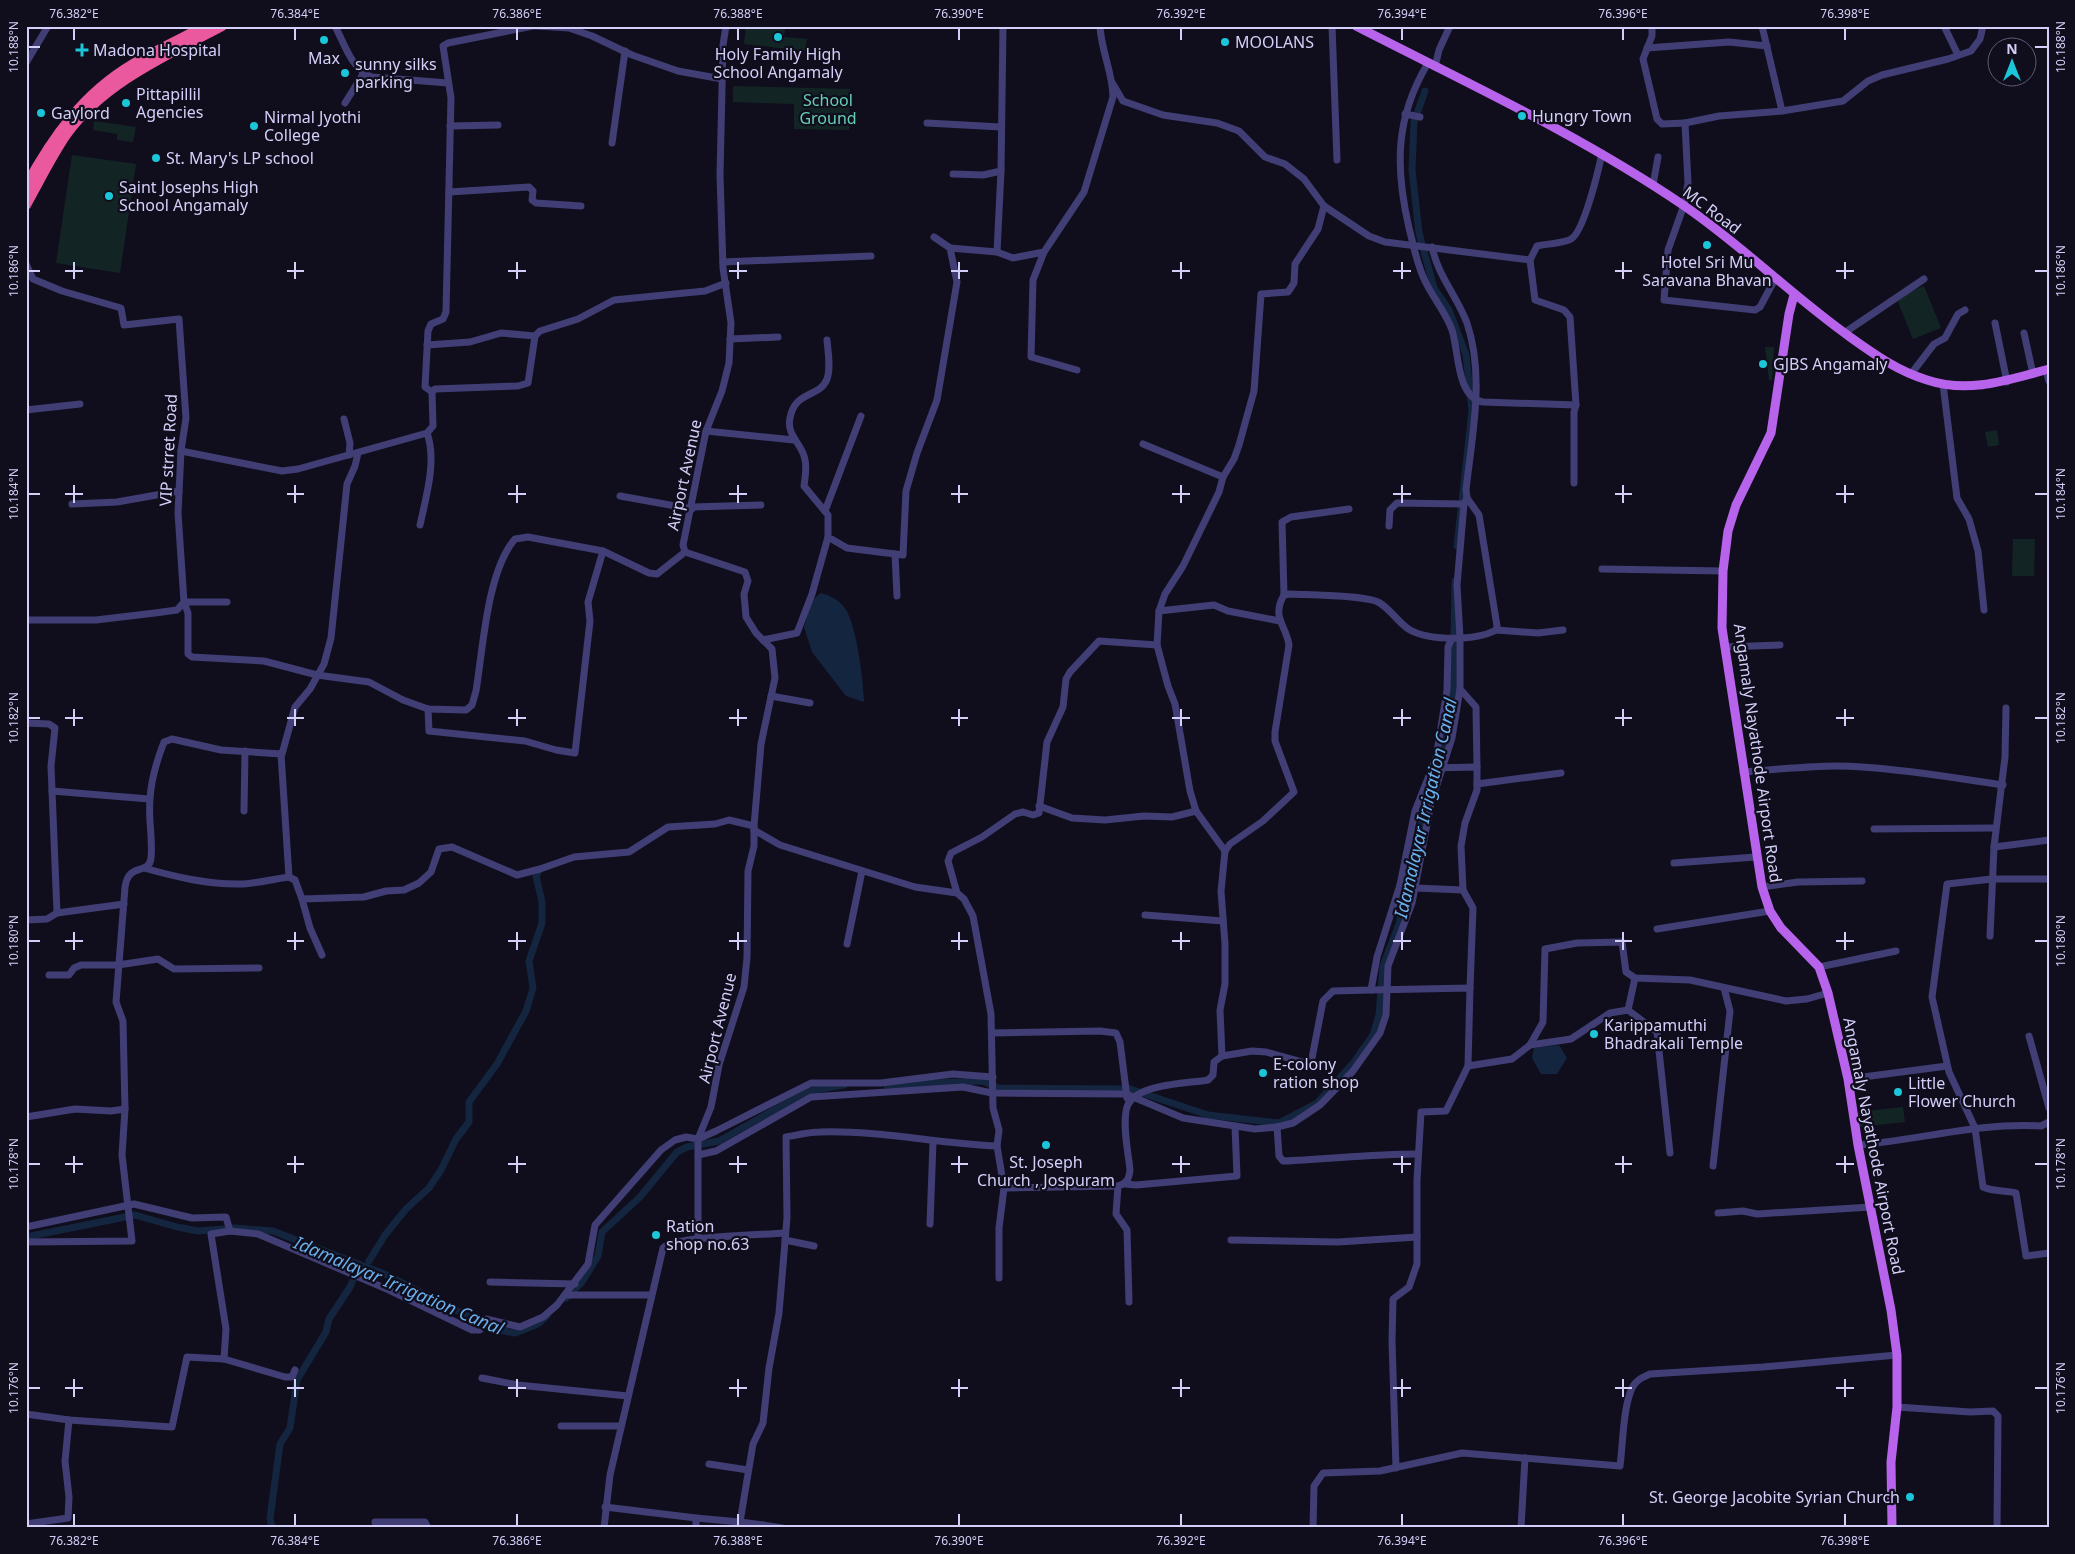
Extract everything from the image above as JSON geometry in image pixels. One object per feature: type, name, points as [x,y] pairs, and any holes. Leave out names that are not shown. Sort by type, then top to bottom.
[{"type":"highway","points":[[26,186],[58,132],[98,90],[132,65],[204,26]]},
{"type":"highway","points":[[26,206],[67,134],[92,105],[139,71],[222,26]]},
{"type":"main road","name":"MC Road","points":[[1356,26],[1602,152],[1684,206],[1844,333],[1884,360],[1911,374],[1943,384],[1982,386],[2007,382],[2047,369]]},
{"type":"main road","name":"Angamaly Nayathode Airport Road","points":[[1794,295],[1789,314],[1771,433],[1736,505],[1728,531],[1723,571],[1722,628],[1762,887],[1770,911],[1781,928],[1819,967],[1828,993],[1848,1079],[1858,1145],[1891,1310],[1897,1355],[1897,1407],[1891,1462],[1892,1528]]},
{"type":"street","points":[[26,63],[48,26]]},
{"type":"street","points":[[335,26],[356,67],[362,74],[372,78],[448,83]]},
{"type":"street","points":[[432,392],[425,387],[429,327],[443,319],[446,312],[451,98],[443,46],[448,43],[534,26],[569,28],[678,71],[722,79]]},
{"type":"street","name":"Airport Avenue","points":[[698,1139],[711,1107],[719,1065],[744,987],[747,958],[748,871],[754,846],[761,744],[775,678],[772,649],[746,617],[744,602],[748,581],[745,572],[685,552],[683,544],[692,508],[706,431],[722,391],[729,363],[732,322],[723,262],[720,175],[722,79],[726,26]]},
{"type":"street","points":[[997,252],[1001,171],[1000,127],[1003,26]]},
{"type":"street","points":[[1100,26],[1100,40],[1113,84],[1123,101],[1162,115],[1217,123],[1239,131],[1265,157],[1285,164],[1304,179],[1324,206],[1369,236],[1385,242],[1530,260]]},
{"type":"street","points":[[1332,26],[1337,160]]},
{"type":"street","points":[[1450,26],[1432,65],[1414,87],[1401,129],[1399,168],[1413,246],[1426,284],[1452,330],[1464,387],[1474,398],[1576,405]]},
{"type":"street","points":[[1652,26],[1652,36],[1643,59],[1657,119],[1662,124],[1683,124],[1719,116],[1782,111],[1843,101],[1868,81],[1882,74],[1958,56],[1971,51],[1980,39],[1983,26]]},
{"type":"street","points":[[1762,26],[1782,111]]},
{"type":"street","points":[[1944,26],[1958,56]]},
{"type":"street","points":[[1647,48],[1729,42],[1768,46]]},
{"type":"street","points":[[612,143],[625,51]]},
{"type":"street","points":[[345,103],[362,74]]},
{"type":"street","points":[[1077,370],[1031,357],[1032,280],[1044,252],[1084,192],[1113,97],[1113,84]]},
{"type":"street","points":[[1406,114],[1420,117]]},
{"type":"street","points":[[927,123],[1000,127]]},
{"type":"street","points":[[1683,124],[1688,171],[1684,206],[1668,250],[1664,300],[1755,310],[1760,307],[1774,279]]},
{"type":"street","points":[[450,126],[498,125]]},
{"type":"street","points":[[1574,483],[1574,412],[1576,405],[1570,317],[1564,310],[1535,300],[1530,260],[1537,246],[1571,240],[1577,232],[1595,187],[1602,152]]},
{"type":"street","points":[[1653,185],[1658,157]]},
{"type":"street","points":[[953,174],[983,174],[1001,171]]},
{"type":"street","points":[[449,192],[529,188],[533,191],[532,200],[536,203],[581,206]]},
{"type":"street","points":[[1225,851],[1196,811],[1190,791],[1175,704],[1157,646],[1159,610],[1165,594],[1183,566],[1219,492],[1223,477],[1234,459],[1254,391],[1261,294],[1288,292],[1294,283],[1295,264],[1318,229],[1324,206]]},
{"type":"street","points":[[934,237],[950,248],[997,252],[1013,258],[1044,252]]},
{"type":"street","points":[[698,1152],[716,1151],[811,1097],[963,1087],[992,1091],[1135,1095],[1183,1118],[1255,1129],[1277,1127],[1293,1123],[1320,1105],[1353,1071],[1380,1033],[1386,1015],[1385,989],[1388,966],[1412,903],[1431,803],[1444,768],[1452,738],[1460,688],[1457,585],[1476,374],[1470,335],[1462,312],[1438,271],[1431,247]]},
{"type":"street","points":[[828,537],[848,548],[903,555],[906,491],[917,453],[937,400],[957,282],[950,248]]},
{"type":"street","points":[[723,262],[871,256]]},
{"type":"street","name":"VIP strret Road","points":[[26,264],[33,279],[62,291],[121,308],[124,325],[179,319],[186,418],[181,452],[178,513],[184,602],[188,613],[188,654],[192,657],[264,661],[317,675]]},
{"type":"street","points":[[1844,333],[1924,279]]},
{"type":"street","points":[[432,392],[440,388],[526,385],[528,383],[535,336],[540,331],[583,316],[614,300],[705,291],[726,283]]},
{"type":"street","points":[[1911,374],[1934,344],[1945,338],[1958,314],[1965,310]]},
{"type":"street","points":[[1995,322],[2007,382]]},
{"type":"street","points":[[427,345],[470,342],[501,333],[535,336]]},
{"type":"street","points":[[2024,334],[2033,374]]},
{"type":"street","points":[[730,339],[778,337]]},
{"type":"street","points":[[763,640],[797,633],[812,594],[828,537],[828,515],[804,486],[806,458],[794,440],[789,428],[793,406],[798,400],[823,387],[828,377],[828,340]]},
{"type":"street","points":[[2047,369],[2049,381]]},
{"type":"street","points":[[1943,384],[1957,498],[1969,520],[1978,551],[1984,610]]},
{"type":"street","points":[[181,452],[282,471],[298,469],[427,434],[433,426],[432,392]]},
{"type":"street","points":[[26,410],[80,404]]},
{"type":"street","points":[[825,511],[861,416]]},
{"type":"street","points":[[344,419],[350,443],[349,456]]},
{"type":"street","points":[[706,431],[794,440]]},
{"type":"street","points":[[420,525],[426,500],[432,448],[427,434]]},
{"type":"street","points":[[1143,444],[1223,477]]},
{"type":"street","points":[[289,877],[281,754],[295,707],[310,689],[324,664],[331,638],[347,484],[355,466],[358,453]]},
{"type":"street","points":[[72,504],[117,502],[179,490]]},
{"type":"street","points":[[620,496],[692,508],[761,505]]},
{"type":"street","points":[[1389,526],[1390,510],[1397,503],[1466,501],[1479,515],[1496,630]]},
{"type":"street","points":[[1222,1056],[1220,1010],[1224,984],[1221,891],[1225,851],[1230,844],[1263,821],[1294,792],[1275,741],[1289,645],[1288,636],[1281,628],[1278,605],[1284,595],[1282,522],[1292,517],[1349,509]]},
{"type":"street","points":[[317,675],[369,682],[428,709],[466,710],[472,705],[491,592],[507,548],[515,539],[528,538],[603,551],[642,571],[657,574],[685,552]]},
{"type":"street","points":[[428,709],[429,731],[525,741],[556,750],[575,753],[590,621],[588,602],[603,551]]},
{"type":"street","points":[[895,554],[897,596]]},
{"type":"street","points":[[1602,569],[1723,571]]},
{"type":"street","points":[[1284,595],[1349,597],[1378,602],[1410,630],[1451,640],[1490,633],[1496,630],[1538,633],[1563,630]]},
{"type":"street","points":[[26,620],[96,620],[177,610],[184,602],[227,602]]},
{"type":"street","points":[[1159,610],[1214,605],[1228,611],[1280,621]]},
{"type":"street","points":[[1371,990],[1377,957],[1400,885],[1414,811],[1430,768],[1436,758],[1447,690],[1448,647],[1451,640]]},
{"type":"street","points":[[999,1278],[999,1228],[1004,1188],[997,1146],[999,1130],[993,1108],[990,1006],[973,916],[964,899],[957,893],[948,861],[951,853],[982,837],[1015,814],[1023,812],[1037,815],[1040,806],[1047,742],[1063,707],[1065,684],[1070,672],[1099,641],[1157,646]]},
{"type":"street","points":[[1725,646],[1780,645]]},
{"type":"street","points":[[1396,1468],[1392,1342],[1393,1299],[1409,1287],[1417,1264],[1420,1112],[1446,1111],[1468,1066],[1473,908],[1463,890],[1461,846],[1464,824],[1477,784],[1476,707],[1460,688]]},
{"type":"street","points":[[771,696],[810,703]]},
{"type":"street","points":[[1990,936],[1995,828],[2003,785],[2006,708]]},
{"type":"street","points":[[26,723],[49,724],[55,728],[51,759],[57,913]]},
{"type":"street","points":[[144,868],[151,860],[150,799],[159,754],[164,742],[172,740],[221,750],[281,754]]},
{"type":"street","points":[[244,811],[245,751]]},
{"type":"street","points":[[1430,768],[1477,767]]},
{"type":"street","points":[[1743,772],[1794,768],[1860,767],[2003,785]]},
{"type":"street","points":[[1477,784],[1561,773]]},
{"type":"street","points":[[52,791],[150,799]]},
{"type":"street","points":[[1040,806],[1072,818],[1105,820],[1144,816],[1172,817],[1196,811]]},
{"type":"street","points":[[302,898],[364,897],[386,891],[404,890],[419,883],[431,872],[439,849],[452,847],[517,874],[540,869],[574,857],[629,852],[668,827],[715,824],[729,820],[754,828],[780,845],[928,890],[957,893]]},
{"type":"street","points":[[1874,829],[1995,828]]},
{"type":"street","points":[[1994,847],[2049,840]]},
{"type":"street","points":[[1674,863],[1756,857]]},
{"type":"street","points":[[26,1242],[132,1241],[122,1155],[125,1109],[123,1021],[116,1002],[124,904],[128,875],[132,871],[144,868],[178,878],[223,884],[245,884],[289,877],[295,880],[310,928],[322,955]]},
{"type":"street","points":[[847,944],[862,871]]},
{"type":"street","points":[[2049,879],[1992,879],[1947,884],[1932,997],[1947,1066],[1975,1128],[1983,1187],[1992,1191],[2006,1190],[2016,1193],[2026,1256],[2049,1253]]},
{"type":"street","points":[[1762,887],[1798,882],[1862,881]]},
{"type":"street","points":[[1400,885],[1415,888],[1463,890]]},
{"type":"street","points":[[26,920],[47,919],[57,913],[124,904]]},
{"type":"street","points":[[1657,929],[1770,911]]},
{"type":"street","points":[[1144,915],[1223,921]]},
{"type":"street","points":[[1468,1066],[1512,1059],[1530,1044],[1543,1022],[1545,949],[1577,943],[1622,942],[1626,972],[1635,978],[1690,980],[1786,1000],[1806,999],[1828,993]]},
{"type":"street","points":[[1819,967],[1896,951]]},
{"type":"street","points":[[50,975],[69,975],[74,968],[80,965],[118,965],[158,959],[174,969],[259,968]]},
{"type":"street","points":[[1628,1010],[1635,978]]},
{"type":"street","points":[[1129,1302],[1127,1230],[1116,1214],[1121,1185],[1129,1177],[1125,1116],[1128,1104],[1135,1095],[1151,1088],[1208,1080],[1213,1075],[1214,1062],[1222,1056],[1266,1052],[1306,1063],[1312,1058],[1325,998],[1333,991],[1470,988]]},
{"type":"street","points":[[1713,1166],[1730,1011],[1724,988]]},
{"type":"street","points":[[1530,1044],[1571,1039],[1610,1013],[1628,1010],[1657,1032],[1670,1153]]},
{"type":"street","points":[[992,1033],[1100,1031],[1116,1033],[1120,1042],[1128,1104]]},
{"type":"street","points":[[2029,1036],[2045,1085],[2049,1108]]},
{"type":"street","points":[[1848,1079],[1947,1066]]},
{"type":"street","points":[[224,1359],[226,1329],[211,1234],[229,1227],[258,1234],[351,1273],[472,1330],[481,1328],[485,1321],[520,1327],[543,1317],[575,1284],[588,1264],[593,1232],[601,1218],[666,1145],[686,1137],[698,1139],[811,1083],[887,1083],[953,1074],[992,1079]]},
{"type":"street","points":[[26,1117],[75,1109],[111,1111],[125,1109]]},
{"type":"street","points":[[1858,1145],[1899,1142],[1975,1128],[2042,1126],[2049,1122]]},
{"type":"street","points":[[1004,1188],[1136,1185],[1237,1176],[1235,1126]]},
{"type":"street","points":[[1277,1127],[1279,1156],[1283,1161],[1335,1159],[1373,1154],[1418,1154]]},
{"type":"street","points":[[740,1522],[753,1444],[765,1415],[769,1368],[779,1312],[785,1237],[786,1137],[819,1132],[870,1133],[933,1142],[997,1146]]},
{"type":"street","points":[[698,1139],[698,1239]]},
{"type":"street","points":[[930,1224],[933,1142]]},
{"type":"street","points":[[26,1227],[128,1206],[147,1206],[192,1218],[226,1217],[229,1227]]},
{"type":"street","points":[[1718,1213],[1743,1211],[1757,1214],[1871,1206]]},
{"type":"street","points":[[604,1528],[610,1475],[662,1248],[670,1243],[698,1239],[785,1237],[814,1246]]},
{"type":"street","points":[[1231,1240],[1338,1242],[1417,1238]]},
{"type":"street","points":[[490,1282],[575,1284]]},
{"type":"street","points":[[566,1295],[651,1295]]},
{"type":"street","points":[[1313,1528],[1314,1486],[1319,1476],[1323,1473],[1380,1471],[1462,1453],[1620,1466],[1633,1387],[1640,1377],[1650,1374],[1897,1355]]},
{"type":"street","points":[[26,1414],[69,1420],[172,1427],[187,1357],[224,1359],[286,1377],[292,1377],[295,1370]]},
{"type":"street","points":[[482,1378],[518,1385],[628,1396]]},
{"type":"street","points":[[1897,1407],[1970,1412],[1993,1411],[1998,1416],[1997,1528]]},
{"type":"street","points":[[26,1524],[68,1518],[69,1497],[65,1461],[69,1420]]},
{"type":"street","points":[[561,1426],[621,1426]]},
{"type":"street","points":[[1521,1528],[1525,1458]]},
{"type":"street","points":[[710,1464],[748,1470]]},
{"type":"street","points":[[605,1507],[782,1528]]},
{"type":"street","points":[[696,1518],[696,1528]]},
{"type":"street","points":[[375,1522],[426,1522],[428,1528]]},
{"type":"green space","name":"School Ground","points":[[746,26],[785,29],[784,37],[807,39],[805,51],[744,44]]},
{"type":"green space","name":"School Ground","points":[[733,86],[850,89],[849,130],[794,129],[794,104],[733,102]]},
{"type":"green space","points":[[94,121],[136,127],[133,142],[117,140],[117,134],[93,130]]},
{"type":"green space","name":"Saint Josephs High School Angamaly","points":[[72,155],[136,164],[120,273],[56,263]]},
{"type":"green space","points":[[1924,286],[1941,328],[1913,339],[1896,297]]},
{"type":"green space","points":[[1765,347],[1774,347],[1772,380],[1769,380]]},
{"type":"green space","points":[[1997,430],[1999,445],[1988,447],[1985,432]]},
{"type":"green space","points":[[2013,539],[2035,539],[2034,576],[2012,576]]},
{"type":"green space","points":[[1903,1107],[1905,1122],[1860,1127],[1858,1112]]},
{"type":"water","points":[[821,593],[839,602],[849,615],[856,639],[864,702],[846,696],[812,652],[804,627],[812,600]]},
{"type":"water","points":[[1559,1045],[1567,1058],[1557,1074],[1541,1074],[1532,1058],[1534,1048]]},
{"type":"waterway","name":"Idamalayar Irrigation Canal","points":[[1425,91],[1414,122],[1412,170],[1419,233],[1434,288],[1449,310],[1466,355],[1472,411],[1457,546]]},
{"type":"waterway","name":"Idamalayar Irrigation Canal","points":[[887,1085],[983,1081],[998,1088],[1130,1089],[1208,1115],[1279,1123],[1317,1103],[1354,1062],[1373,1035],[1379,1015],[1383,966],[1399,924],[1422,819],[1441,759],[1453,699],[1455,581]]},
{"type":"waterway","points":[[369,1261],[385,1235],[406,1209],[429,1188],[441,1170],[456,1139],[469,1122],[469,1102],[497,1064],[526,1011],[533,988],[529,961],[542,923],[542,902],[536,876],[540,869]]},
{"type":"waterway","name":"Idamalayar Irrigation Canal","points":[[566,1298],[582,1282],[598,1256],[602,1232],[640,1197],[677,1152],[687,1147],[719,1141],[808,1091],[844,1085]]},
{"type":"waterway","name":"Idamalayar Irrigation Canal","points":[[26,1237],[135,1215],[198,1231],[235,1228],[273,1231],[387,1275],[493,1329],[515,1333],[538,1324],[547,1316]]},
{"type":"waterway","points":[[272,1528],[270,1518],[280,1444],[290,1428],[297,1380],[326,1332],[329,1319],[350,1287],[355,1275],[361,1273]]},
{"type":"place","name":"Holy Family High School Angamaly","points":[[778,37]]},
{"type":"place","name":"Max","points":[[324,40]]},
{"type":"place","name":"MOOLANS","points":[[1225,42]]},
{"type":"place","name":"Madona Hospital","points":[[82,50]]},
{"type":"place","name":"sunny silks parking","points":[[345,73]]},
{"type":"place","name":"Pittapillil Agencies","points":[[126,103]]},
{"type":"place","name":"Gaylord","points":[[41,113]]},
{"type":"place","name":"Hungry Town","points":[[1522,116]]},
{"type":"place","name":"Nirmal Jyothi College","points":[[254,126]]},
{"type":"place","name":"St. Mary's LP school","points":[[156,158]]},
{"type":"place","name":"Saint Josephs High School Angamaly","points":[[109,196]]},
{"type":"place","name":"Hotel Sri Mu Saravana Bhavan","points":[[1707,245]]},
{"type":"place","name":"GJBS Angamaly","points":[[1763,364]]},
{"type":"place","name":"Karippamuthi Bhadrakali Temple","points":[[1594,1034]]},
{"type":"place","name":"E-colony ration shop","points":[[1263,1073]]},
{"type":"place","name":"Little Flower Church","points":[[1898,1092]]},
{"type":"place","name":"St. Joseph Church , Jospuram","points":[[1046,1145]]},
{"type":"place","name":"Ration shop no.63","points":[[656,1235]]},
{"type":"place","name":"St. George Jacobite Syrian Church","points":[[1910,1497]]}]
